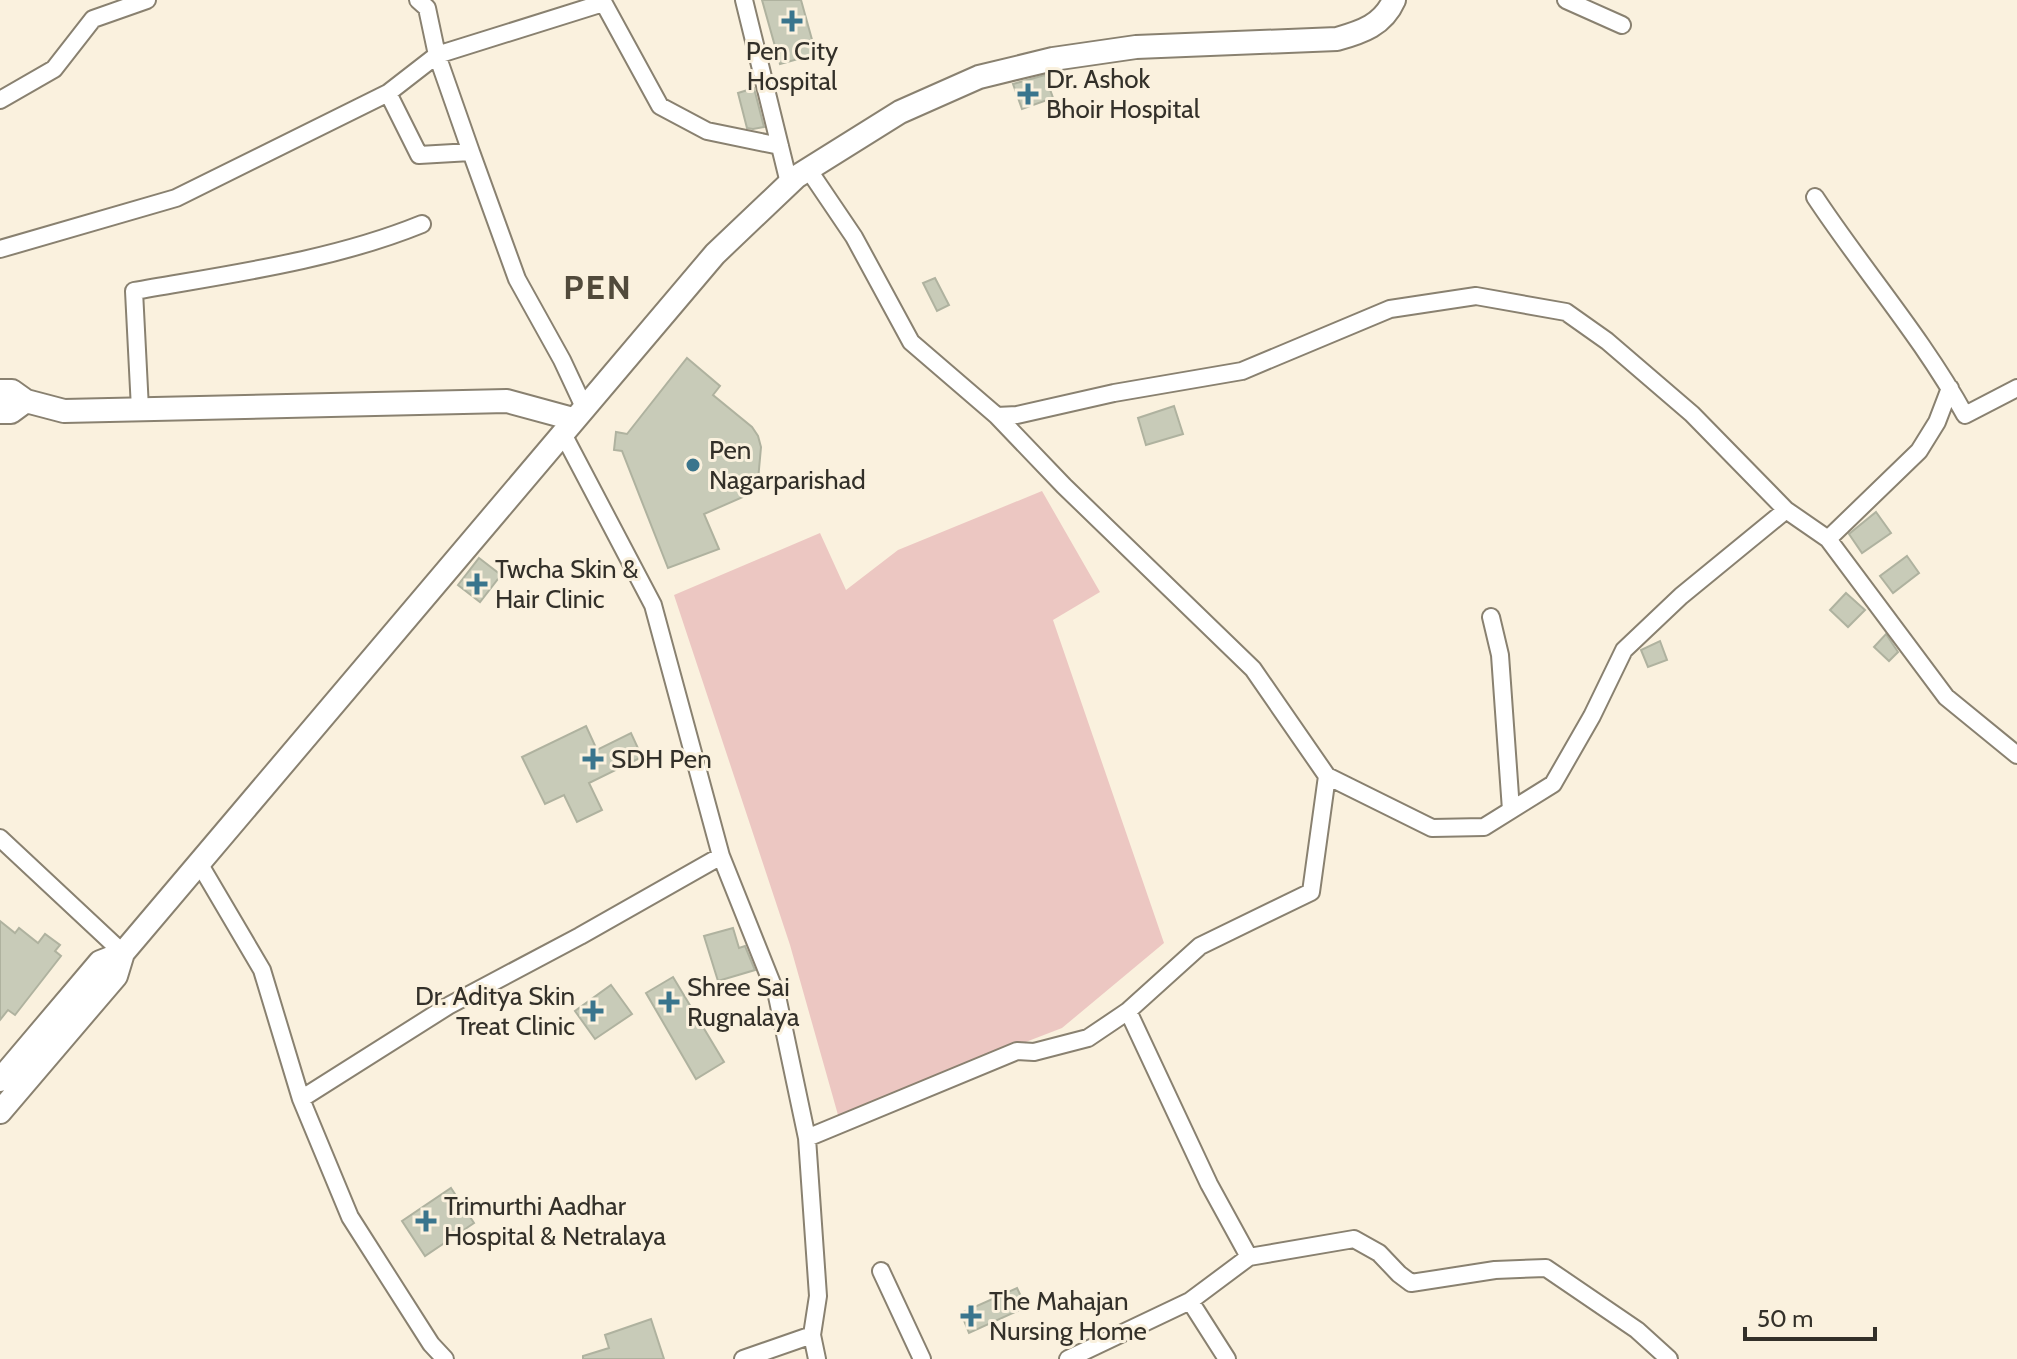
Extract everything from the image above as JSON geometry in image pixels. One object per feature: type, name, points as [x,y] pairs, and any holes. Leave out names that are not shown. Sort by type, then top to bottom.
[{"type":"main road","points":[[0,1112],[116,976],[123,953],[573,419],[715,254],[789,183],[900,112],[979,77],[1053,59],[1136,47],[1337,39],[1367,31],[1386,15],[1394,0]]},
{"type":"main road","points":[[0,391],[12,391],[26,401],[64,411],[507,401],[573,419]]},
{"type":"main road","points":[[0,412],[11,412],[26,401]]},
{"type":"main road","points":[[0,1080],[100,962],[123,953]]},
{"type":"street","points":[[0,100],[54,69],[93,19],[147,0]]},
{"type":"street","points":[[418,0],[427,8],[437,55],[517,279],[562,360],[573,419],[653,605],[721,856],[777,996],[807,1138],[818,1296],[812,1335],[817,1359]]},
{"type":"street","points":[[744,0],[789,183]]},
{"type":"street","points":[[1566,0],[1622,25]]},
{"type":"street","points":[[0,249],[176,198],[388,93],[437,55],[602,1],[660,106],[707,131],[780,146]]},
{"type":"street","points":[[388,93],[419,155],[471,152]]},
{"type":"street","points":[[808,169],[854,237],[911,342],[997,416],[1064,486],[1253,669],[1327,776],[1432,828],[1484,827],[1553,784],[1592,716],[1624,650],[1681,596],[1786,510]]},
{"type":"street","points":[[1815,197],[1917,337],[1965,415],[2017,388]]},
{"type":"street","points":[[140,409],[134,291],[243,272],[382,240],[422,224]]},
{"type":"street","points":[[997,416],[1017,415],[1114,393],[1242,371],[1390,309],[1476,296],[1566,312],[1607,341],[1692,414],[1786,510],[1828,539],[1946,697],[2017,755]]},
{"type":"street","points":[[1828,539],[1919,451],[1937,422],[1950,388]]},
{"type":"street","points":[[1491,617],[1500,655],[1511,810]]},
{"type":"street","points":[[807,1138],[1017,1051],[1034,1052],[1088,1038],[1128,1011],[1200,946],[1311,892],[1327,776]]},
{"type":"street","points":[[0,838],[123,953]]},
{"type":"street","points":[[301,1099],[448,1006],[721,856]]},
{"type":"street","points":[[199,863],[262,970],[301,1099],[350,1217],[431,1344],[445,1359]]},
{"type":"street","points":[[1128,1011],[1209,1184],[1249,1257]]},
{"type":"street","points":[[1068,1359],[1190,1301],[1249,1257],[1354,1239],[1379,1253],[1411,1283],[1495,1270],[1546,1268],[1637,1330],[1669,1359]]},
{"type":"street","points":[[881,1271],[922,1359]]},
{"type":"street","points":[[1190,1301],[1227,1359]]},
{"type":"street","points":[[743,1359],[812,1335]]},
{"type":"shaded area","points":[[1042,491],[1100,592],[1053,620],[1164,943],[1062,1028],[838,1115],[790,945],[674,595],[820,533],[846,590],[898,550]]},
{"type":"building","points":[[762,0],[801,0],[816,54],[780,64]]},
{"type":"building","points":[[1045,75],[1053,98],[1022,109],[1013,84]]},
{"type":"building","points":[[754,88],[764,127],[753,129],[747,128],[738,93]]},
{"type":"building","points":[[935,278],[949,305],[937,311],[923,283]]},
{"type":"building","name":"Pen Nagarparishad","points":[[687,358],[720,386],[713,395],[752,427],[761,447],[758,480],[743,497],[704,514],[719,549],[668,568],[622,451],[614,450],[616,432],[627,434]]},
{"type":"building","points":[[1174,406],[1183,434],[1146,445],[1138,418]]},
{"type":"building","points":[[1876,512],[1891,533],[1862,553],[1849,534]]},
{"type":"building","points":[[1907,556],[1919,573],[1893,593],[1880,576]]},
{"type":"building","points":[[479,558],[501,575],[480,602],[458,585]]},
{"type":"building","points":[[1846,593],[1865,610],[1848,627],[1830,610]]},
{"type":"building","points":[[1886,634],[1898,652],[1889,661],[1874,647]]},
{"type":"building","points":[[1660,641],[1667,660],[1648,667],[1641,650]]},
{"type":"building","points":[[586,726],[597,750],[631,733],[642,757],[589,783],[602,810],[577,822],[564,795],[545,804],[522,757]]},
{"type":"building","points":[[0,921],[15,933],[19,928],[38,943],[45,934],[60,945],[55,951],[61,956],[15,1015],[8,1010],[0,1020]]},
{"type":"building","points":[[733,928],[739,948],[745,946],[755,970],[718,981],[704,936]]},
{"type":"building","points":[[673,977],[724,1062],[696,1079],[646,993]]},
{"type":"building","points":[[611,985],[632,1014],[595,1039],[575,1011]]},
{"type":"building","points":[[451,1188],[474,1223],[425,1256],[402,1221]]},
{"type":"building","points":[[1017,1288],[1026,1307],[969,1333],[961,1313]]},
{"type":"building","points":[[651,1319],[664,1359],[583,1359],[583,1356],[609,1348],[605,1335]]},
{"type":"place","name":"Pen City Hospital","points":[[792,21]]},
{"type":"place","name":"Dr. Ashok Bhoir Hospital","points":[[1028,94]]},
{"type":"place","name":"Pen Nagarparishad","points":[[693,465]]},
{"type":"place","name":"Twcha Skin & Hair Clinic","points":[[477,584]]},
{"type":"place","name":"SDH Pen","points":[[593,759]]},
{"type":"place","name":"Shree Sai Rugnalaya","points":[[669,1002]]},
{"type":"place","name":"Dr. Aditya Skin Treat Clinic","points":[[593,1011]]},
{"type":"place","name":"Trimurthi Aadhar Hospital & Netralaya","points":[[426,1221]]},
{"type":"place","name":"The Mahajan Nursing Home","points":[[971,1316]]},
{"type":"district","name":"PEN","points":[[598,287]]}]
